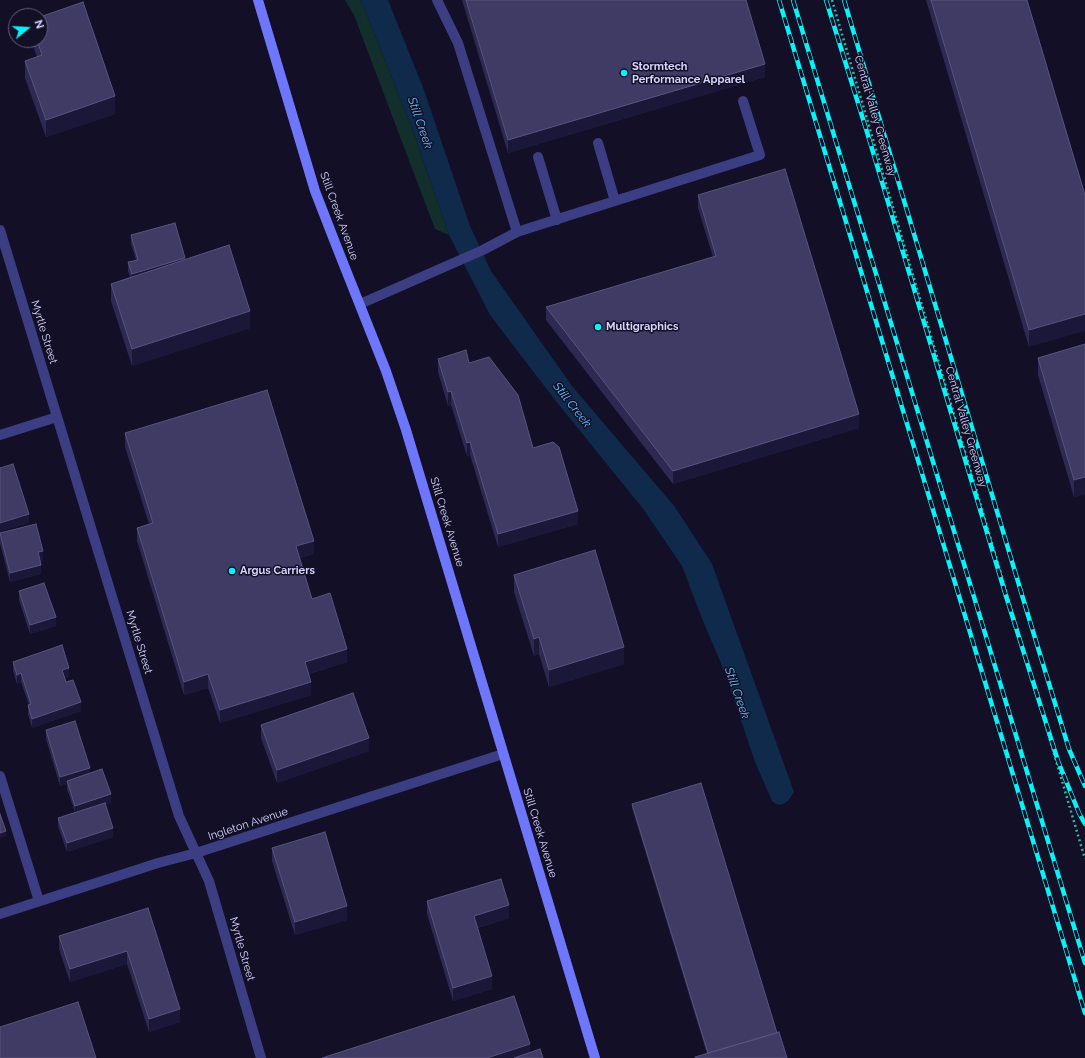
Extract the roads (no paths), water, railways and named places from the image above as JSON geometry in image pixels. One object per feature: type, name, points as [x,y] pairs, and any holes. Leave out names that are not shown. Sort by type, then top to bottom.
[{"type":"street","name":"Still Creek Avenue","points":[[258,0],[315,191],[386,371],[406,430],[595,1058]]},
{"type":"street","points":[[437,0],[458,43],[517,232]]},
{"type":"street","points":[[360,304],[483,250],[517,232],[760,155],[743,101]]},
{"type":"street","points":[[598,144],[615,201]]},
{"type":"street","points":[[538,157],[556,220]]},
{"type":"street","name":"Myrtle Street","points":[[0,230],[179,816],[209,881],[261,1058]]},
{"type":"street","points":[[0,435],[57,417]]},
{"type":"street","name":"Ingleton Avenue","points":[[0,914],[158,863],[196,853],[503,754]]},
{"type":"street","points":[[0,776],[39,901]]},
{"type":"water","name":"Still Creek","points":[[360,0],[388,0],[424,90],[470,226],[491,271],[572,386],[675,507],[712,564],[794,792],[788,801],[781,805],[772,801],[755,762],[725,673],[682,566],[644,510],[555,400],[490,315],[449,235],[413,131]]},
{"type":"railway","points":[[779,0],[1085,1013]]},
{"type":"railway","points":[[793,0],[1085,963]]},
{"type":"railway","points":[[826,0],[1006,596],[1058,761],[1085,824]]},
{"type":"railway","points":[[844,0],[1069,749],[1085,786]]},
{"type":"place","name":"Stormtech Performance Apparel","points":[[624,73]]},
{"type":"place","name":"Multigraphics","points":[[598,327]]},
{"type":"place","name":"Argus Carriers","points":[[232,571]]}]
